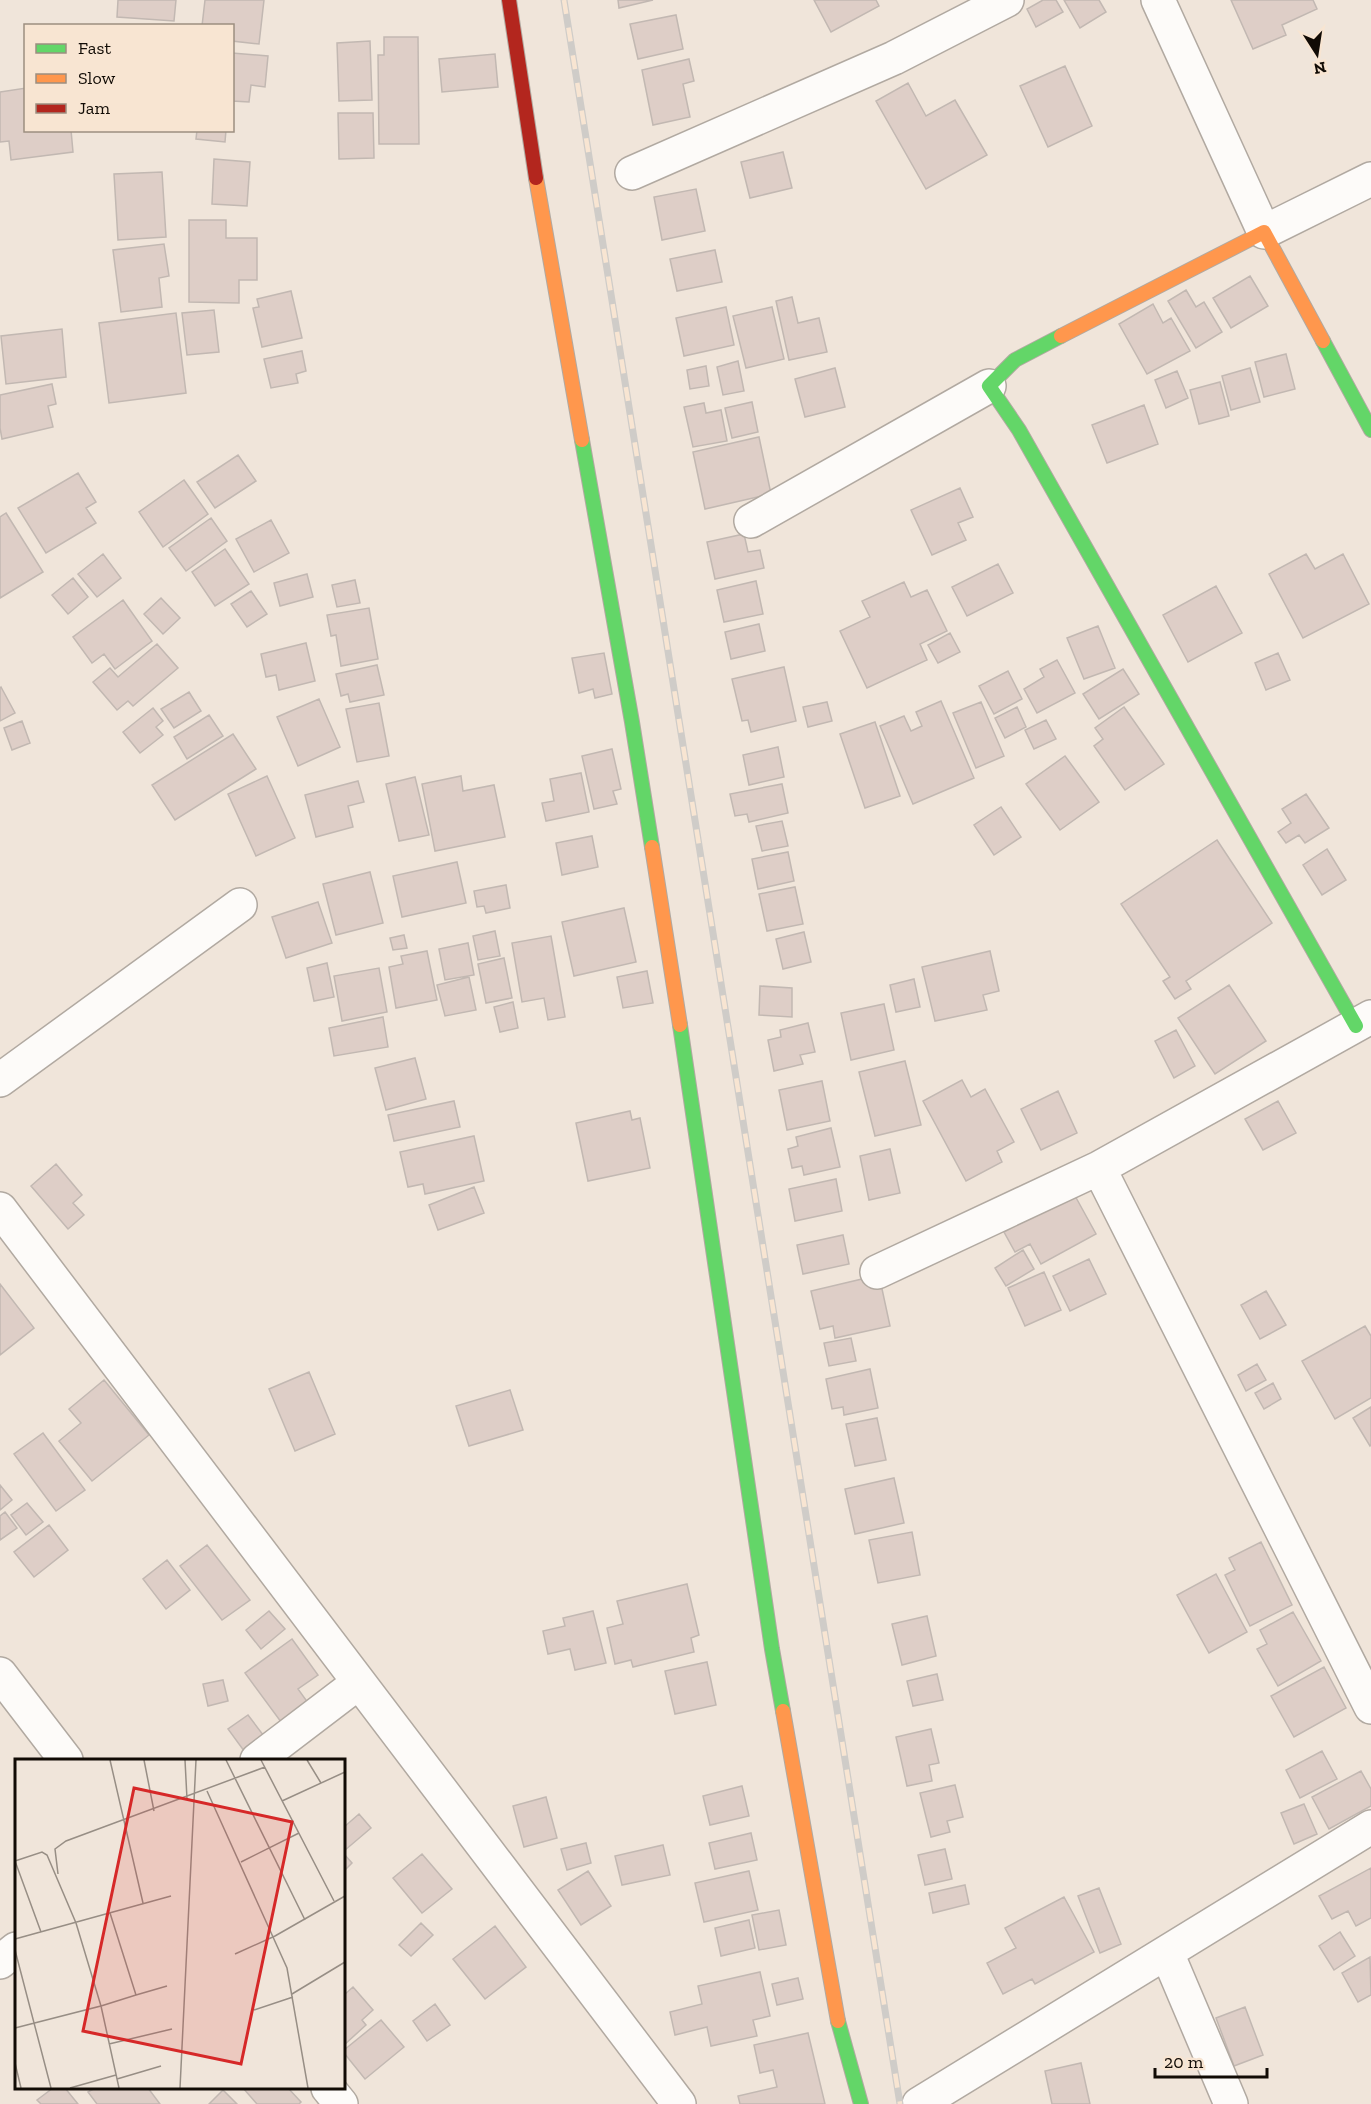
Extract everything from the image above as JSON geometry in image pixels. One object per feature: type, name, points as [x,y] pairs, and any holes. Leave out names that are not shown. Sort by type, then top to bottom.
[{"type":"street","points":[[508,0],[539,196],[634,734],[703,1173],[774,1661],[839,2027],[861,2104]]},
{"type":"street","points":[[632,173],[894,58],[1006,0]]},
{"type":"street","points":[[1158,0],[1264,232],[1371,430]]},
{"type":"street","points":[[751,521],[989,386],[1015,360],[1371,179]]},
{"type":"street","points":[[877,1272],[1099,1168],[1363,1022],[1030,451],[989,386]]},
{"type":"street","points":[[0,1080],[240,905]]},
{"type":"street","points":[[1099,1168],[1371,1707]]},
{"type":"street","points":[[0,1209],[679,2104]]},
{"type":"street","points":[[0,1674],[64,1759]]},
{"type":"street","points":[[260,1759],[358,1683]]},
{"type":"street","points":[[920,2104],[1371,1827]]},
{"type":"street","points":[[0,1962],[15,1949]]},
{"type":"street","points":[[1167,1953],[1231,2104]]},
{"type":"street","points":[[329,2089],[341,2104]]},
{"type":"building","points":[[118,0],[176,0],[174,21],[117,17]]},
{"type":"building","points":[[205,0],[264,0],[259,44],[234,41],[234,24],[202,24]]},
{"type":"building","points":[[618,0],[653,0],[619,8]]},
{"type":"building","points":[[814,0],[876,0],[879,6],[831,32]]},
{"type":"building","points":[[1043,0],[1056,0],[1063,12],[1036,27],[1027,9]]},
{"type":"building","points":[[1064,0],[1099,0],[1106,12],[1080,28]]},
{"type":"building","points":[[1231,0],[1313,0],[1317,9],[1282,25],[1286,35],[1253,49]]},
{"type":"building","points":[[676,15],[683,49],[638,59],[630,24]]},
{"type":"building","points":[[384,37],[418,37],[419,144],[379,144],[378,55],[384,55]]},
{"type":"building","points":[[370,41],[372,100],[339,101],[337,43]]},
{"type":"building","points":[[234,53],[268,56],[265,87],[251,85],[249,102],[234,101]]},
{"type":"building","points":[[495,54],[498,87],[442,92],[439,59]]},
{"type":"building","points":[[689,59],[694,81],[683,84],[690,117],[653,125],[642,70]]},
{"type":"building","points":[[1065,66],[1092,126],[1048,147],[1020,86]]},
{"type":"building","points":[[908,83],[926,116],[955,100],[987,155],[926,189],[876,101]]},
{"type":"building","points":[[24,88],[24,132],[71,132],[73,152],[11,160],[9,141],[0,142],[0,92]]},
{"type":"building","points":[[338,113],[373,113],[374,158],[339,159]]},
{"type":"building","points":[[197,132],[226,132],[225,142],[196,139]]},
{"type":"building","points":[[783,152],[792,188],[750,198],[741,162]]},
{"type":"building","points":[[214,159],[250,162],[247,206],[212,204]]},
{"type":"building","points":[[162,172],[166,237],[118,240],[114,174]]},
{"type":"building","points":[[696,189],[705,231],[662,240],[654,197]]},
{"type":"building","points":[[189,220],[226,220],[226,238],[257,238],[257,280],[239,280],[239,303],[189,302]]},
{"type":"building","points":[[164,244],[169,276],[159,278],[162,307],[121,312],[113,250]]},
{"type":"building","points":[[715,250],[722,282],[677,291],[670,259]]},
{"type":"building","points":[[1250,276],[1268,306],[1231,328],[1213,298]]},
{"type":"building","points":[[1186,290],[1196,307],[1204,302],[1222,332],[1196,348],[1168,301]]},
{"type":"building","points":[[291,291],[302,338],[262,347],[253,308],[259,307],[257,299]]},
{"type":"building","points":[[792,297],[798,323],[819,318],[827,352],[789,360],[776,301]]},
{"type":"building","points":[[1153,304],[1163,323],[1171,318],[1190,351],[1147,374],[1119,324]]},
{"type":"building","points":[[726,307],[734,345],[684,356],[676,318]]},
{"type":"building","points":[[772,307],[784,359],[746,368],[733,316]]},
{"type":"building","points":[[214,310],[219,352],[187,355],[182,313]]},
{"type":"building","points":[[176,313],[186,393],[109,403],[99,323]]},
{"type":"building","points":[[62,329],[66,377],[6,384],[1,336]]},
{"type":"building","points":[[302,351],[306,371],[296,374],[298,383],[271,388],[264,359]]},
{"type":"building","points":[[1286,354],[1295,389],[1264,397],[1255,362]]},
{"type":"building","points":[[738,361],[744,391],[723,395],[717,367]]},
{"type":"building","points":[[706,366],[709,386],[690,389],[687,370]]},
{"type":"building","points":[[835,368],[845,407],[805,417],[795,379]]},
{"type":"building","points":[[1250,368],[1260,402],[1231,410],[1222,376]]},
{"type":"building","points":[[1177,371],[1188,398],[1166,408],[1155,380]]},
{"type":"building","points":[[1220,382],[1229,416],[1199,424],[1190,390]]},
{"type":"building","points":[[52,384],[56,404],[48,406],[53,427],[2,439],[0,395]]},
{"type":"building","points":[[752,402],[758,432],[732,438],[725,408]]},
{"type":"building","points":[[704,403],[706,413],[721,410],[727,441],[693,447],[684,407]]},
{"type":"building","points":[[1144,405],[1158,444],[1107,463],[1092,425]]},
{"type":"building","points":[[759,437],[771,494],[705,509],[693,452]]},
{"type":"building","points":[[238,455],[256,481],[215,508],[197,482]]},
{"type":"building","points":[[78,473],[96,502],[86,508],[96,523],[46,553],[18,508]]},
{"type":"building","points":[[184,480],[208,514],[163,547],[139,512]]},
{"type":"building","points":[[960,488],[973,517],[958,523],[966,540],[932,555],[911,510]]},
{"type":"building","points":[[6,513],[43,572],[0,598],[0,517]]},
{"type":"building","points":[[211,518],[227,541],[186,571],[169,548]]},
{"type":"building","points":[[271,520],[289,553],[254,572],[236,539]]},
{"type":"building","points":[[744,534],[748,552],[760,550],[764,568],[715,579],[707,542]]},
{"type":"building","points":[[225,549],[249,584],[215,606],[192,572]]},
{"type":"building","points":[[103,554],[121,578],[97,597],[78,574]]},
{"type":"building","points":[[1306,554],[1315,569],[1343,554],[1369,604],[1303,638],[1269,574]]},
{"type":"building","points":[[998,564],[1013,593],[967,616],[952,587]]},
{"type":"building","points":[[307,574],[313,597],[280,606],[274,583]]},
{"type":"building","points":[[73,578],[88,597],[68,614],[52,595]]},
{"type":"building","points":[[355,580],[360,603],[337,607],[332,585]]},
{"type":"building","points":[[756,581],[763,614],[724,622],[717,590]]},
{"type":"building","points":[[904,582],[911,597],[927,590],[947,631],[920,644],[927,660],[867,688],[840,631],[870,617],[862,601]]},
{"type":"building","points":[[1216,586],[1242,633],[1188,662],[1163,615]]},
{"type":"building","points":[[251,591],[267,614],[247,627],[231,604]]},
{"type":"building","points":[[161,598],[180,618],[163,634],[144,614]]},
{"type":"building","points":[[123,600],[152,641],[115,669],[104,654],[92,663],[73,637]]},
{"type":"building","points":[[369,608],[378,659],[341,666],[336,635],[331,636],[327,615]]},
{"type":"building","points":[[759,624],[765,651],[731,659],[725,632]]},
{"type":"building","points":[[1098,626],[1115,668],[1084,679],[1067,638]]},
{"type":"building","points":[[950,633],[960,652],[938,663],[928,645]]},
{"type":"building","points":[[306,643],[315,681],[279,690],[276,675],[266,677],[261,654]]},
{"type":"building","points":[[157,644],[178,668],[133,706],[128,701],[117,710],[93,682],[110,668],[118,677]]},
{"type":"building","points":[[604,653],[612,694],[595,698],[593,689],[579,693],[572,658]]},
{"type":"building","points":[[1278,653],[1290,680],[1266,690],[1255,663]]},
{"type":"building","points":[[1057,660],[1075,693],[1037,713],[1024,689],[1044,677],[1040,669]]},
{"type":"building","points":[[377,665],[384,695],[350,702],[348,694],[341,696],[336,674]]},
{"type":"building","points":[[784,667],[796,721],[751,732],[748,720],[742,721],[732,679]]},
{"type":"building","points":[[1123,669],[1139,694],[1099,719],[1083,694]]},
{"type":"building","points":[[1008,671],[1022,699],[994,714],[979,686]]},
{"type":"building","points":[[0,688],[15,713],[0,721]]},
{"type":"building","points":[[189,692],[201,711],[174,728],[161,709]]},
{"type":"building","points":[[319,699],[340,747],[298,766],[277,717]]},
{"type":"building","points":[[941,701],[974,778],[913,804],[880,726],[904,716],[911,731],[922,726],[916,712]]},
{"type":"building","points":[[827,702],[832,721],[808,727],[803,707]]},
{"type":"building","points":[[981,702],[1004,756],[976,768],[953,713]]},
{"type":"building","points":[[379,703],[389,756],[357,762],[346,709]]},
{"type":"building","points":[[1017,707],[1026,727],[1005,738],[995,718]]},
{"type":"building","points":[[1124,707],[1164,764],[1125,790],[1094,746],[1103,739],[1095,728]]},
{"type":"building","points":[[153,708],[163,721],[156,727],[163,735],[140,753],[123,732]]},
{"type":"building","points":[[209,715],[223,736],[187,759],[174,737]]},
{"type":"building","points":[[1046,720],[1056,739],[1034,749],[1025,730]]},
{"type":"building","points":[[22,721],[30,743],[12,750],[4,728]]},
{"type":"building","points":[[875,722],[900,796],[865,808],[840,734]]},
{"type":"building","points":[[233,734],[256,769],[175,820],[152,785]]},
{"type":"building","points":[[778,747],[784,777],[749,785],[743,755]]},
{"type":"building","points":[[612,749],[621,789],[613,791],[617,804],[594,809],[582,756]]},
{"type":"building","points":[[1065,756],[1099,802],[1060,830],[1026,784]]},
{"type":"building","points":[[581,773],[589,812],[546,821],[542,803],[554,801],[550,779]]},
{"type":"building","points":[[267,776],[295,838],[256,856],[228,794]]},
{"type":"building","points":[[461,776],[463,791],[494,785],[505,837],[435,851],[422,784]]},
{"type":"building","points":[[415,777],[429,835],[399,841],[386,784]]},
{"type":"building","points":[[358,781],[364,802],[348,806],[353,827],[316,837],[305,795]]},
{"type":"building","points":[[782,784],[788,813],[749,822],[747,814],[735,816],[730,794]]},
{"type":"building","points":[[1306,794],[1329,828],[1305,843],[1299,835],[1286,843],[1278,832],[1291,823],[1282,809]]},
{"type":"building","points":[[1001,807],[1021,837],[994,855],[974,825]]},
{"type":"building","points":[[782,821],[788,846],[762,851],[756,826]]},
{"type":"building","points":[[592,836],[598,867],[562,875],[556,843]]},
{"type":"building","points":[[1217,840],[1272,923],[1186,981],[1191,989],[1175,999],[1163,981],[1170,977],[1121,904]]},
{"type":"building","points":[[1327,849],[1346,880],[1322,895],[1303,865]]},
{"type":"building","points":[[788,852],[794,881],[758,889],[752,859]]},
{"type":"building","points":[[457,862],[466,903],[402,917],[393,876]]},
{"type":"building","points":[[370,872],[383,923],[336,935],[323,884]]},
{"type":"building","points":[[506,885],[510,908],[486,913],[484,906],[477,907],[474,891]]},
{"type":"building","points":[[795,887],[803,924],[767,931],[759,894]]},
{"type":"building","points":[[318,902],[332,943],[286,958],[272,917]]},
{"type":"building","points":[[624,908],[636,962],[574,976],[562,922]]},
{"type":"building","points":[[495,931],[500,956],[478,960],[473,936]]},
{"type":"building","points":[[804,932],[811,962],[783,969],[776,939]]},
{"type":"building","points":[[404,935],[407,948],[393,950],[390,938]]},
{"type":"building","points":[[551,936],[565,1017],[548,1020],[544,998],[522,1002],[512,943]]},
{"type":"building","points":[[468,943],[474,975],[445,980],[439,949]]},
{"type":"building","points":[[427,951],[437,1000],[396,1008],[389,967],[403,964],[401,956]]},
{"type":"building","points":[[990,951],[999,991],[983,995],[987,1010],[935,1021],[922,967]]},
{"type":"building","points":[[504,958],[512,998],[486,1003],[478,964]]},
{"type":"building","points":[[327,963],[334,997],[314,1001],[307,968]]},
{"type":"building","points":[[379,968],[387,1012],[342,1021],[334,976]]},
{"type":"building","points":[[647,971],[653,1003],[623,1008],[617,977]]},
{"type":"building","points":[[469,977],[476,1010],[445,1016],[437,985]]},
{"type":"building","points":[[914,979],[920,1007],[896,1012],[890,985]]},
{"type":"building","points":[[1229,985],[1266,1041],[1215,1074],[1178,1018]]},
{"type":"building","points":[[760,986],[792,988],[792,1017],[759,1015]]},
{"type":"building","points":[[513,1002],[518,1028],[500,1032],[494,1007]]},
{"type":"building","points":[[884,1004],[894,1050],[851,1060],[841,1013]]},
{"type":"building","points":[[383,1017],[388,1047],[334,1056],[329,1028]]},
{"type":"building","points":[[808,1023],[815,1052],[800,1055],[803,1064],[774,1071],[768,1040],[781,1037],[780,1030]]},
{"type":"building","points":[[1176,1030],[1195,1066],[1174,1078],[1155,1041]]},
{"type":"building","points":[[415,1058],[426,1099],[386,1110],[375,1068]]},
{"type":"building","points":[[905,1061],[921,1125],[875,1136],[859,1072]]},
{"type":"building","points":[[962,1080],[971,1097],[985,1089],[1014,1142],[997,1151],[1002,1162],[966,1181],[923,1101]]},
{"type":"building","points":[[822,1081],[830,1121],[787,1130],[779,1090]]},
{"type":"building","points":[[1058,1091],[1077,1133],[1041,1150],[1021,1109]]},
{"type":"building","points":[[454,1101],[460,1127],[394,1141],[388,1115]]},
{"type":"building","points":[[1278,1101],[1296,1133],[1263,1150],[1245,1119]]},
{"type":"building","points":[[630,1111],[632,1120],[640,1118],[650,1168],[588,1181],[576,1123]]},
{"type":"building","points":[[831,1128],[840,1167],[804,1175],[802,1166],[792,1168],[788,1149],[798,1146],[796,1137]]},
{"type":"building","points":[[474,1136],[484,1181],[425,1194],[423,1184],[408,1187],[400,1152]]},
{"type":"building","points":[[890,1149],[900,1193],[869,1200],[860,1156]]},
{"type":"building","points":[[56,1164],[82,1195],[73,1203],[84,1215],[68,1229],[31,1186]]},
{"type":"building","points":[[836,1179],[842,1211],[795,1221],[789,1189]]},
{"type":"building","points":[[474,1187],[484,1213],[438,1230],[429,1205]]},
{"type":"building","points":[[1074,1194],[1096,1234],[1041,1264],[1030,1244],[1015,1252],[1004,1232]]},
{"type":"building","points":[[843,1235],[849,1264],[803,1274],[797,1245]]},
{"type":"building","points":[[1023,1250],[1034,1269],[1006,1286],[995,1268]]},
{"type":"building","points":[[1089,1259],[1106,1294],[1070,1311],[1053,1276]]},
{"type":"building","points":[[1044,1272],[1061,1310],[1025,1326],[1008,1288]]},
{"type":"building","points":[[879,1275],[890,1326],[835,1338],[833,1326],[820,1329],[811,1291]]},
{"type":"building","points":[[0,1284],[34,1328],[0,1355]]},
{"type":"building","points":[[1266,1291],[1286,1325],[1260,1339],[1241,1305]]},
{"type":"building","points":[[1365,1326],[1371,1336],[1371,1398],[1335,1419],[1302,1361]]},
{"type":"building","points":[[851,1338],[856,1361],[829,1366],[824,1343]]},
{"type":"building","points":[[1257,1364],[1266,1380],[1246,1391],[1238,1375]]},
{"type":"building","points":[[870,1369],[878,1408],[844,1415],[843,1407],[832,1409],[826,1379]]},
{"type":"building","points":[[309,1372],[335,1434],[295,1451],[269,1389]]},
{"type":"building","points":[[104,1380],[149,1435],[92,1481],[59,1441],[81,1423],[69,1409]]},
{"type":"building","points":[[1273,1383],[1281,1399],[1264,1409],[1255,1393]]},
{"type":"building","points":[[510,1390],[523,1430],[469,1446],[456,1406]]},
{"type":"building","points":[[1371,1407],[1371,1445],[1370,1446],[1353,1418]]},
{"type":"building","points":[[877,1418],[886,1460],[855,1466],[846,1424]]},
{"type":"building","points":[[43,1433],[85,1490],[56,1511],[14,1454]]},
{"type":"building","points":[[894,1478],[904,1523],[855,1534],[845,1489]]},
{"type":"building","points":[[0,1485],[12,1500],[0,1510]]},
{"type":"building","points":[[27,1503],[43,1522],[26,1535],[11,1515]]},
{"type":"building","points":[[5,1512],[17,1528],[0,1540],[0,1516]]},
{"type":"building","points":[[49,1525],[68,1550],[34,1577],[14,1552]]},
{"type":"building","points":[[912,1532],[920,1575],[878,1583],[869,1540]]},
{"type":"building","points":[[1261,1542],[1292,1605],[1250,1626],[1225,1575],[1235,1570],[1229,1558]]},
{"type":"building","points":[[207,1545],[250,1600],[222,1620],[180,1566]]},
{"type":"building","points":[[167,1560],[190,1590],[166,1609],[143,1579]]},
{"type":"building","points":[[1216,1574],[1247,1632],[1209,1653],[1177,1595]]},
{"type":"building","points":[[687,1584],[699,1635],[691,1638],[694,1652],[633,1667],[631,1660],[615,1664],[607,1628],[623,1624],[617,1601]]},
{"type":"building","points":[[269,1611],[285,1629],[261,1649],[246,1630]]},
{"type":"building","points":[[593,1611],[606,1663],[575,1670],[570,1649],[548,1654],[543,1631],[565,1626],[563,1618]]},
{"type":"building","points":[[1293,1612],[1321,1661],[1278,1686],[1257,1649],[1267,1644],[1260,1630]]},
{"type":"building","points":[[927,1616],[936,1656],[902,1665],[892,1624]]},
{"type":"building","points":[[292,1639],[318,1675],[298,1689],[311,1707],[284,1726],[245,1673]]},
{"type":"building","points":[[707,1662],[716,1705],[675,1714],[665,1671]]},
{"type":"building","points":[[1324,1667],[1346,1708],[1294,1737],[1271,1696]]},
{"type":"building","points":[[937,1674],[943,1700],[913,1706],[907,1681]]},
{"type":"building","points":[[223,1680],[228,1701],[208,1706],[203,1684]]},
{"type":"building","points":[[248,1715],[267,1740],[247,1755],[228,1729]]},
{"type":"building","points":[[931,1729],[939,1763],[929,1765],[932,1781],[907,1786],[896,1737]]},
{"type":"building","points":[[1322,1751],[1337,1779],[1300,1798],[1286,1770]]},
{"type":"building","points":[[1361,1771],[1371,1789],[1371,1806],[1329,1829],[1312,1797]]},
{"type":"building","points":[[955,1785],[963,1817],[947,1821],[950,1832],[931,1837],[920,1793]]},
{"type":"building","points":[[742,1786],[749,1816],[710,1825],[703,1796]]},
{"type":"building","points":[[546,1797],[557,1838],[524,1847],[513,1806]]},
{"type":"building","points":[[1304,1804],[1317,1834],[1294,1844],[1281,1813]]},
{"type":"building","points":[[359,1814],[371,1828],[345,1850],[345,1826]]},
{"type":"building","points":[[751,1833],[757,1860],[715,1869],[709,1843]]},
{"type":"building","points":[[586,1843],[591,1863],[567,1870],[561,1849]]},
{"type":"building","points":[[663,1845],[670,1875],[622,1885],[615,1856]]},
{"type":"building","points":[[945,1849],[952,1879],[925,1885],[918,1855]]},
{"type":"building","points":[[422,1854],[452,1889],[422,1913],[393,1878]]},
{"type":"building","points":[[345,1855],[352,1863],[345,1870]]},
{"type":"building","points":[[1371,1868],[1371,1918],[1356,1926],[1348,1911],[1332,1919],[1319,1896]]},
{"type":"building","points":[[588,1871],[611,1906],[581,1925],[558,1890]]},
{"type":"building","points":[[749,1871],[758,1910],[704,1922],[695,1883]]},
{"type":"building","points":[[965,1885],[969,1904],[933,1913],[929,1893]]},
{"type":"building","points":[[1099,1888],[1121,1944],[1100,1953],[1078,1896]]},
{"type":"building","points":[[1064,1897],[1094,1952],[1035,1984],[1032,1979],[1003,1994],[987,1963],[1016,1948],[1005,1928]]},
{"type":"building","points":[[779,1910],[786,1945],[759,1950],[752,1915]]},
{"type":"building","points":[[749,1920],[755,1948],[721,1956],[715,1928]]},
{"type":"building","points":[[421,1923],[433,1935],[411,1956],[399,1945]]},
{"type":"building","points":[[495,1926],[526,1967],[485,1999],[453,1959]]},
{"type":"building","points":[[1340,1932],[1355,1956],[1334,1970],[1319,1946]]},
{"type":"building","points":[[1370,1957],[1371,1995],[1358,2002],[1342,1973]]},
{"type":"building","points":[[760,1972],[770,2016],[753,2020],[757,2036],[711,2046],[707,2027],[675,2035],[670,2012],[702,2004],[698,1986]]},
{"type":"building","points":[[798,1978],[803,1999],[777,2005],[772,1984]]},
{"type":"building","points":[[353,1987],[373,2010],[362,2020],[366,2025],[345,2044],[345,1994]]},
{"type":"building","points":[[435,2004],[450,2025],[427,2041],[413,2021]]},
{"type":"building","points":[[1245,2007],[1263,2055],[1234,2066],[1216,2018]]},
{"type":"building","points":[[381,2020],[404,2047],[365,2079],[345,2054],[345,2049]]},
{"type":"building","points":[[808,2033],[825,2104],[740,2104],[738,2096],[777,2087],[773,2070],[760,2073],[754,2045]]},
{"type":"building","points":[[1081,2063],[1090,2104],[1052,2104],[1045,2071]]},
{"type":"building","points":[[52,2089],[66,2089],[78,2104],[41,2104],[37,2100]]},
{"type":"building","points":[[93,2089],[149,2089],[160,2104],[97,2104],[88,2092]]},
{"type":"building","points":[[244,2089],[289,2089],[301,2102],[299,2104],[257,2104]]},
{"type":"building","points":[[223,2090],[237,2104],[209,2104]]},
{"type":"railway","points":[[564,0],[900,2104]]},
{"type":"traffic: fast","points":[[1061,336],[1015,360],[989,386],[1019,430],[1356,1026]]},
{"type":"traffic: fast","points":[[1323,341],[1371,430]]},
{"type":"traffic: fast","points":[[582,440],[652,847]]},
{"type":"traffic: fast","points":[[680,1025],[783,1711]]},
{"type":"traffic: fast","points":[[838,2021],[861,2104]]},
{"type":"traffic: slow","points":[[536,178],[582,440]]},
{"type":"traffic: slow","points":[[1061,336],[1264,232],[1323,341]]},
{"type":"traffic: slow","points":[[652,847],[680,1025]]},
{"type":"traffic: slow","points":[[783,1711],[838,2021]]},
{"type":"traffic: jam","points":[[509,0],[536,178]]}]
